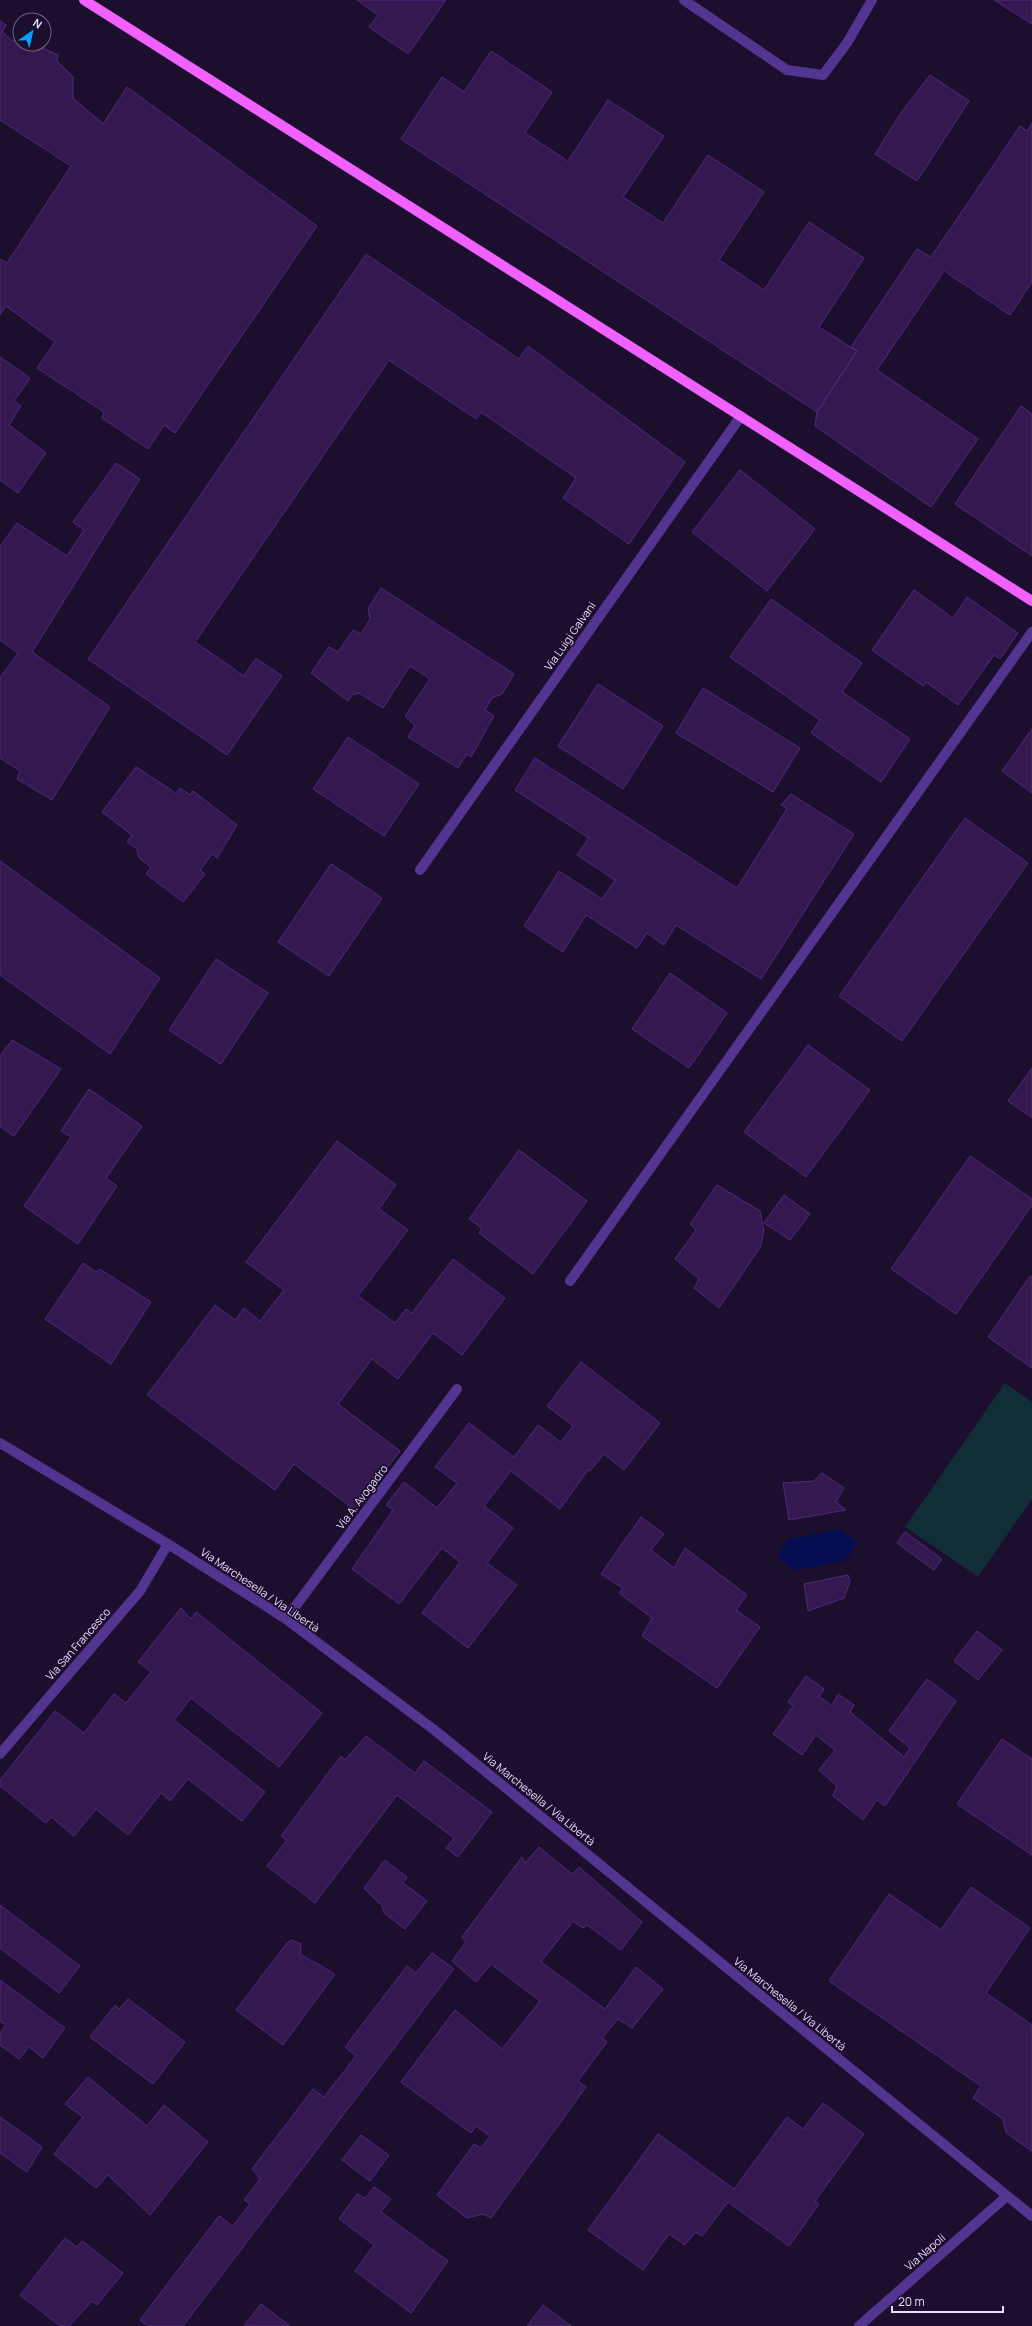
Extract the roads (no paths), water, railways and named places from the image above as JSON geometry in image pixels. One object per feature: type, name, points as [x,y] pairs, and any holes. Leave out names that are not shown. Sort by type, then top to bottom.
[{"type":"main road","points":[[84,0],[1032,600]]},
{"type":"street","points":[[684,0],[787,70],[823,75],[847,44],[872,0]]},
{"type":"street","name":"Via Luigi Galvani","points":[[420,870],[741,416]]},
{"type":"street","points":[[570,1281],[1032,632]]},
{"type":"street","name":"Via A. Avogadro","points":[[286,1619],[457,1389]]},
{"type":"street","name":"Via Marchesella / Via Libertà","points":[[0,1443],[168,1544],[286,1619],[436,1732],[1032,2216]]},
{"type":"street","name":"Via San Francesco","points":[[0,1754],[140,1591],[168,1544]]},
{"type":"street","name":"Via Napoli","points":[[859,2326],[1007,2196]]}]
